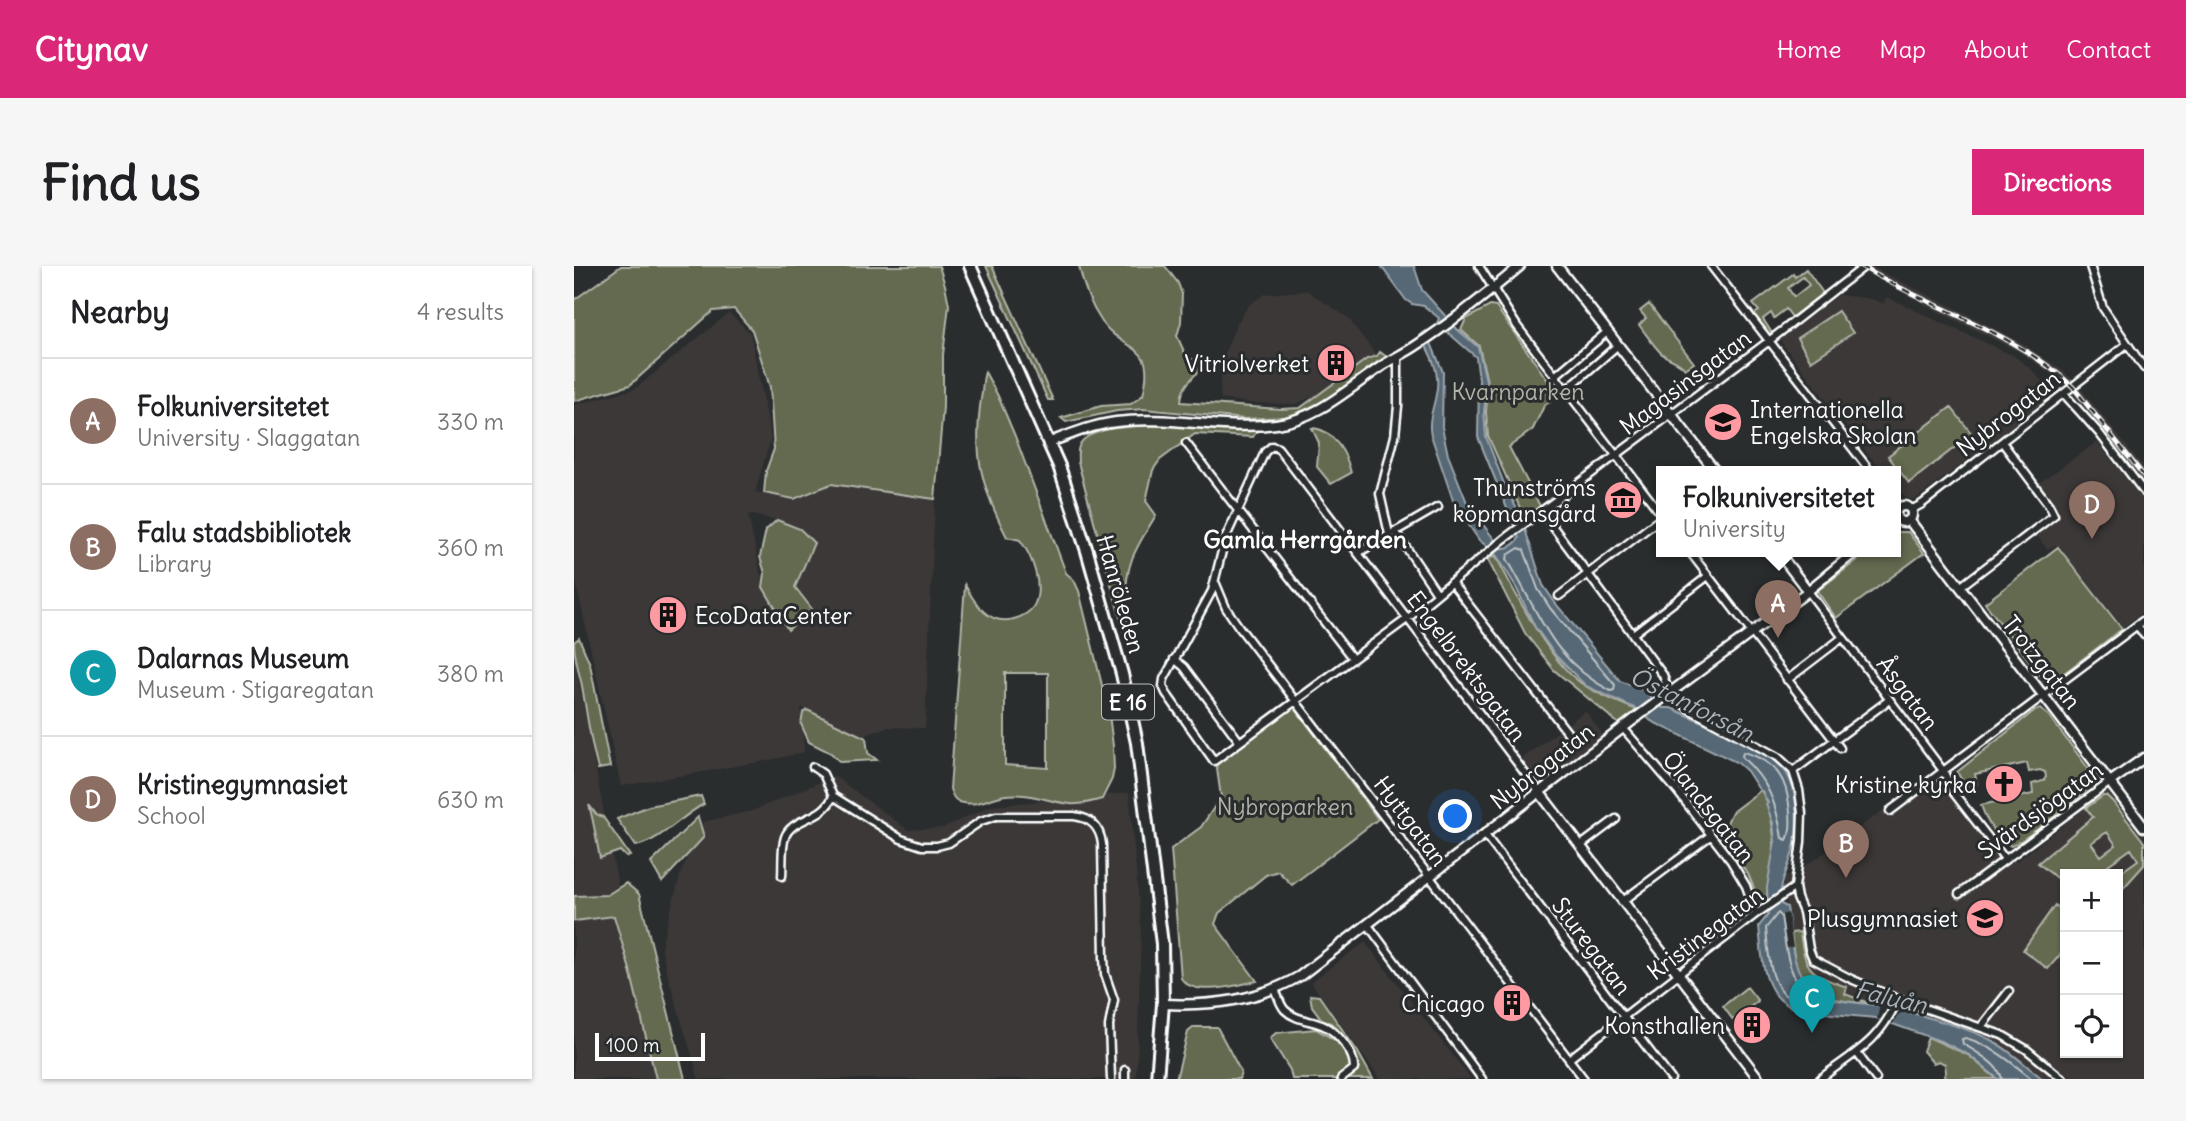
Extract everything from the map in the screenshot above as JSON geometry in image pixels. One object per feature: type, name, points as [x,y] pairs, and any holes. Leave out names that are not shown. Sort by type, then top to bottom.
[{"type":"highway","name":"Hanröleden","points":[[970,266],[1050,442],[1069,493],[1122,674],[1137,743],[1162,944],[1163,1004],[1157,1079]]},
{"type":"street","points":[[1479,266],[1517,326],[1656,509]]},
{"type":"street","points":[[1050,442],[1116,422],[1258,425],[1287,422],[1316,412],[1438,330],[1493,290],[1520,266]]},
{"type":"street","points":[[1557,266],[1711,466]]},
{"type":"street","points":[[1710,266],[1866,466]]},
{"type":"street","name":"Magasinsgatan","points":[[1451,582],[1514,531],[1769,341],[1863,266]]},
{"type":"street","points":[[2090,266],[2099,299],[2144,368]]},
{"type":"street","points":[[1555,376],[1607,332]]},
{"type":"street","name":"Nybrogatan","points":[[1911,510],[2127,344]]},
{"type":"street","points":[[1565,388],[1618,345]]},
{"type":"street","points":[[1398,356],[1396,429],[1380,494],[1392,533],[1437,593]]},
{"type":"street","points":[[2064,394],[2099,432],[2144,492]]},
{"type":"street","points":[[1960,587],[2053,517],[2054,513],[2049,505],[2002,442]]},
{"type":"street","points":[[1186,443],[1352,658]]},
{"type":"street","name":"Engelbrektsgatan","points":[[1238,508],[1265,452],[1271,446],[1278,448],[1759,1079]]},
{"type":"street","points":[[1901,506],[1911,510],[1912,515],[1909,520],[1901,521]]},
{"type":"street","points":[[1238,508],[1222,548],[1215,582],[1202,612],[1164,679],[1164,689],[1214,761],[1407,619],[1451,582],[1571,737]]},
{"type":"street","points":[[1358,553],[1438,508]]},
{"type":"street","points":[[1542,512],[1663,675],[1670,693],[1699,715],[1778,757],[1793,771],[1802,813],[1797,898],[1803,912],[1813,959],[1898,999],[2003,1035],[2026,1049],[2063,1079]]},
{"type":"street","points":[[1559,596],[1656,520]]},
{"type":"street","name":"Trotzgatan","points":[[1909,520],[2144,827]]},
{"type":"street","points":[[1695,557],[1840,748]]},
{"type":"street","name":"Åsgatan","points":[[1782,557],[1944,772],[1953,792],[2005,859]]},
{"type":"street","name":"Nybrogatan","points":[[1163,1004],[1219,1004],[1246,999],[1275,989],[1300,976],[1623,728],[1808,591],[1849,557]]},
{"type":"street","points":[[1633,634],[1708,576]]},
{"type":"street","name":"Hyttgatan","points":[[1215,582],[1226,608],[1584,1079]]},
{"type":"street","points":[[1890,811],[2144,620]]},
{"type":"street","points":[[2137,625],[2144,635]]},
{"type":"street","points":[[1787,680],[1842,638]]},
{"type":"street","points":[[1174,659],[1184,667],[1239,741]]},
{"type":"street","points":[[1793,771],[1889,700]]},
{"type":"street","name":"Ölandsgatan","points":[[1623,728],[1677,791],[1740,874],[1756,914]]},
{"type":"street","name":"Svärdsjögatan","points":[[1959,894],[2144,758]]},
{"type":"street","points":[[813,767],[824,774],[833,796],[901,839],[922,846],[949,843],[981,821],[996,816],[1074,816],[1084,818],[1095,825],[1102,844],[1105,974],[1114,1000],[1109,1026],[1111,1079]]},
{"type":"street","points":[[782,876],[785,837],[791,827],[819,813],[830,804],[833,796]]},
{"type":"street","points":[[1580,846],[1616,819]]},
{"type":"street","name":"Sturegatan","points":[[1485,835],[1671,1079]]},
{"type":"street","points":[[1623,901],[1710,835]]},
{"type":"street","name":"Kristinegatan","points":[[1569,1059],[1756,914],[1796,887]]},
{"type":"street","points":[[1368,925],[1482,1079]]},
{"type":"street","points":[[1275,989],[1287,1012],[1326,1027],[1349,1051],[1354,1058],[1354,1069],[1341,1079]]},
{"type":"street","points":[[1981,1027],[2009,991]]},
{"type":"street","points":[[1821,1079],[1873,1040],[1898,999]]},
{"type":"street","points":[[1857,1053],[1876,1079]]},
{"type":"street","points":[[1125,1070],[1125,1079]]},
{"type":"shaded area","points":[[1853,266],[1870,266],[1984,323],[2023,344],[2063,371],[2077,384],[2144,468],[2144,483],[2058,378],[2018,351]]},
{"type":"shaded area","points":[[1307,291],[1347,317],[1377,356],[1367,359],[1324,391],[1296,404],[1221,399],[1224,355],[1236,325],[1249,305],[1265,294]]},
{"type":"shaded area","points":[[1839,295],[1871,299],[1884,304],[1886,297],[2014,356],[2031,369],[2053,394],[1916,499],[1908,499],[1901,493],[1901,466],[1877,466],[1782,343],[1782,338]]},
{"type":"shaded area","points":[[729,313],[750,333],[771,438],[755,492],[794,499],[831,484],[935,499],[925,728],[887,727],[863,736],[801,707],[804,752],[621,786],[574,573],[574,405],[635,389]],"holes":[[[748,514],[777,520],[800,529],[814,543],[795,587],[788,630],[763,587]]]},
{"type":"shaded area","points":[[2097,442],[2144,501],[2144,611],[2123,627],[2057,545],[2047,549],[2035,533],[2056,516],[2056,510],[2039,483]]},
{"type":"shaded area","points":[[574,657],[655,1079],[574,1079]]},
{"type":"shaded area","points":[[1585,711],[1603,735],[1540,783],[1522,759]]},
{"type":"shaded area","points":[[1936,772],[2016,862],[2107,791],[2144,837],[2144,1079],[2042,1079],[1985,1037],[1900,1007],[1858,1003],[1796,961],[1783,879],[1816,859]]},
{"type":"shaded area","points":[[834,776],[908,830],[943,828],[990,806],[1129,793],[1141,928],[1135,1079],[699,1079],[661,946],[681,873],[703,822],[752,811]]},
{"type":"shaded area","points":[[1365,942],[1471,1079],[1380,1079],[1311,982]]},
{"type":"green space","points":[[621,266],[939,266],[949,305],[943,355],[943,407],[935,499],[831,484],[794,499],[764,493],[766,471],[774,449],[770,387],[752,330],[734,309],[713,311],[630,385],[574,401],[574,300]]},
{"type":"green space","points":[[986,266],[992,266],[1053,400],[1048,400]]},
{"type":"green space","points":[[1079,266],[1165,266],[1178,283],[1182,294],[1181,322],[1177,336],[1187,358],[1205,362],[1184,390],[1181,402],[1300,408],[1367,359],[1380,352],[1388,358],[1317,407],[1302,414],[1245,419],[1144,409],[1117,411],[1066,422],[1061,418],[1101,406],[1131,404],[1143,395],[1146,378],[1146,365],[1142,357],[1111,332],[1098,316]]},
{"type":"green space","points":[[1806,269],[1823,293],[1792,317],[1786,309],[1774,318],[1771,313],[1763,319],[1772,333],[1768,335],[1753,315],[1759,311],[1753,304],[1793,274],[1795,277]],"holes":[[[1803,277],[1809,285],[1794,297],[1788,288]]]},
{"type":"green space","points":[[1649,304],[1694,363],[1685,369],[1661,353],[1639,325],[1646,318],[1640,311]]},
{"type":"green space","name":"Kvarnparken","points":[[1490,306],[1496,307],[1558,395],[1544,406],[1533,429],[1509,447],[1540,506],[1525,519],[1488,436],[1488,386],[1479,346],[1461,330],[1466,319]]},
{"type":"green space","points":[[1838,311],[1853,333],[1811,361],[1797,338]]},
{"type":"green space","points":[[985,372],[1015,436],[1066,573],[1074,580],[1079,591],[1109,714],[1113,746],[1112,779],[1102,799],[1082,804],[1014,794],[969,804],[956,800],[950,789],[965,585],[984,612],[1005,620],[1025,615],[1033,607],[1038,591],[1036,572],[1029,555],[1020,540],[1007,537],[991,502],[981,470],[978,437]],"holes":[[[1005,673],[1048,673],[1048,768],[1005,765]]]},
{"type":"green space","points":[[1951,407],[1972,434],[1909,483],[1901,473],[1901,466],[1896,466],[1888,456]]},
{"type":"green space","points":[[1151,425],[1257,431],[1253,437],[1195,434],[1160,460],[1153,470],[1146,501],[1156,515],[1137,547],[1129,569],[1126,600],[1130,641],[1127,643],[1078,462],[1078,450],[1084,440],[1101,431]]},
{"type":"green space","points":[[1312,428],[1320,429],[1333,438],[1346,458],[1351,473],[1331,484],[1317,467],[1319,443]]},
{"type":"green space","points":[[777,520],[800,529],[814,543],[795,587],[812,609],[788,630],[763,587],[765,573],[760,557],[766,530]]},
{"type":"green space","points":[[1901,532],[1908,532],[1924,553],[1836,618],[1817,591],[1861,557],[1901,557]]},
{"type":"green space","points":[[2058,547],[2122,629],[2055,680],[2044,680],[1985,603]]},
{"type":"green space","points":[[1495,555],[1547,646],[1573,677],[1606,697],[1641,712],[1619,724],[1554,670],[1525,633],[1488,560]]},
{"type":"green space","points":[[579,638],[590,664],[610,767],[598,769],[595,759],[575,653],[574,642]]},
{"type":"green space","name":"Nybroparken","points":[[1294,707],[1378,819],[1292,885],[1278,871],[1266,875],[1219,913],[1215,924],[1257,981],[1228,987],[1195,987],[1181,978],[1171,849],[1201,827],[1221,797],[1216,762]]},
{"type":"green space","points":[[2040,709],[2048,715],[2094,776],[2094,782],[2055,816],[2011,846],[1992,828],[1981,805],[2033,794],[2032,784],[2043,781],[2045,772],[2029,772],[2027,763],[1975,774],[1977,784],[1966,787],[1957,772]]},
{"type":"green space","points":[[807,710],[866,738],[868,753],[877,760],[840,762],[831,753],[809,742],[801,724],[803,713]]},
{"type":"green space","points":[[1761,790],[1768,803],[1774,843],[1767,901],[1764,904],[1759,900],[1748,874],[1717,832],[1727,823],[1732,812]]},
{"type":"green space","points":[[701,796],[704,804],[654,839],[636,846],[617,819],[649,806]]},
{"type":"green space","points":[[2107,796],[2144,842],[2144,865],[2123,888],[2123,870],[2138,860],[2131,849],[2108,865],[2109,869],[2060,869],[2060,881],[2038,863],[2093,817],[2086,808]],"holes":[[[2107,832],[2116,845],[2101,856],[2091,843]]]},
{"type":"green space","points":[[589,805],[596,814],[603,817],[630,856],[626,857],[620,851],[600,858]]},
{"type":"green space","points":[[698,817],[704,837],[662,882],[651,863]]},
{"type":"green space","points":[[626,883],[639,894],[685,1079],[656,1079],[614,916],[574,921],[574,896],[607,895]]},
{"type":"green space","points":[[2055,905],[2060,908],[2060,955],[2048,969],[2023,950]]},
{"type":"green space","points":[[1800,932],[1804,955],[1812,969],[1817,974],[1847,987],[1845,994],[1871,1004],[1829,997],[1810,988],[1798,971],[1794,957],[1791,933]]},
{"type":"green space","points":[[1747,987],[1758,1001],[1733,1020],[1723,1006]]},
{"type":"green space","points":[[1310,995],[1319,996],[1358,1052],[1373,1079],[1292,1079],[1290,1070],[1270,1038],[1276,1033],[1316,1029],[1333,1039],[1337,1029],[1331,1023],[1323,1021],[1312,1006]]},
{"type":"green space","points":[[1194,1027],[1217,1027],[1241,1072],[1239,1079],[1176,1079],[1188,1032]]},
{"type":"green space","points":[[1928,1037],[1968,1055],[1997,1079],[1947,1079],[1944,1076],[1945,1064],[1939,1061],[1933,1063],[1923,1051]]},
{"type":"water","points":[[1381,266],[1414,266],[1422,290],[1458,330],[1478,347],[1487,385],[1484,412],[1486,437],[1505,486],[1521,517],[1543,585],[1556,604],[1620,681],[1644,690],[1663,708],[1671,708],[1752,746],[1780,765],[1787,774],[1795,798],[1797,826],[1780,896],[1781,904],[1787,907],[1795,961],[1804,980],[1825,997],[1888,1007],[1974,1032],[2005,1048],[2043,1079],[1998,1079],[1969,1055],[1943,1042],[1876,1018],[1791,1007],[1781,1001],[1768,983],[1759,926],[1768,915],[1767,887],[1775,841],[1773,823],[1766,804],[1768,803],[1762,791],[1738,763],[1651,721],[1639,710],[1586,686],[1556,656],[1535,627],[1515,585],[1494,552],[1479,540],[1454,503],[1431,435],[1430,421],[1437,385],[1433,361],[1420,335],[1426,331],[1443,372],[1442,427],[1448,455],[1468,505],[1501,548],[1514,544],[1519,538],[1478,437],[1479,379],[1476,357],[1437,323],[1439,318],[1424,306],[1406,300]]},
{"type":"pier","points":[[1788,913],[1793,947],[1786,948],[1781,915]]},
{"type":"pier","points":[[1880,1004],[1906,1010],[1898,1015],[1893,1024],[1877,1019]]},
{"type":"railway","points":[[1861,266],[1998,335],[2049,367],[2073,387],[2144,476]]},
{"type":"place","name":"Vitriolverket","points":[[1336,363]]},
{"type":"place","name":"Internationella Engelska Skolan","points":[[1723,422]]},
{"type":"place","name":"Thunströms köpmansgård","points":[[1623,500]]},
{"type":"place","name":"Kristinegymnasiet","points":[[2092,539]]},
{"type":"place","name":"EcoDataCenter","points":[[668,615]]},
{"type":"place","name":"Folkuniversitetet","points":[[1778,638]]},
{"type":"place","name":"Kristine kyrka","points":[[2004,784]]},
{"type":"place","name":"Falu stadsbibliotek","points":[[1846,878]]},
{"type":"place","name":"Plusgymnasiet","points":[[1985,918]]},
{"type":"place","name":"Chicago","points":[[1512,1003]]},
{"type":"place","name":"Konsthallen","points":[[1752,1025]]},
{"type":"place","name":"Dalarnas Museum","points":[[1812,1033]]},
{"type":"district","name":"Gamla Herrgården","points":[[1305,539]]},
{"type":"water label","name":"Östanforsån","points":[[1692,704]]},
{"type":"water label","name":"Faluån","points":[[1891,997]]}]
